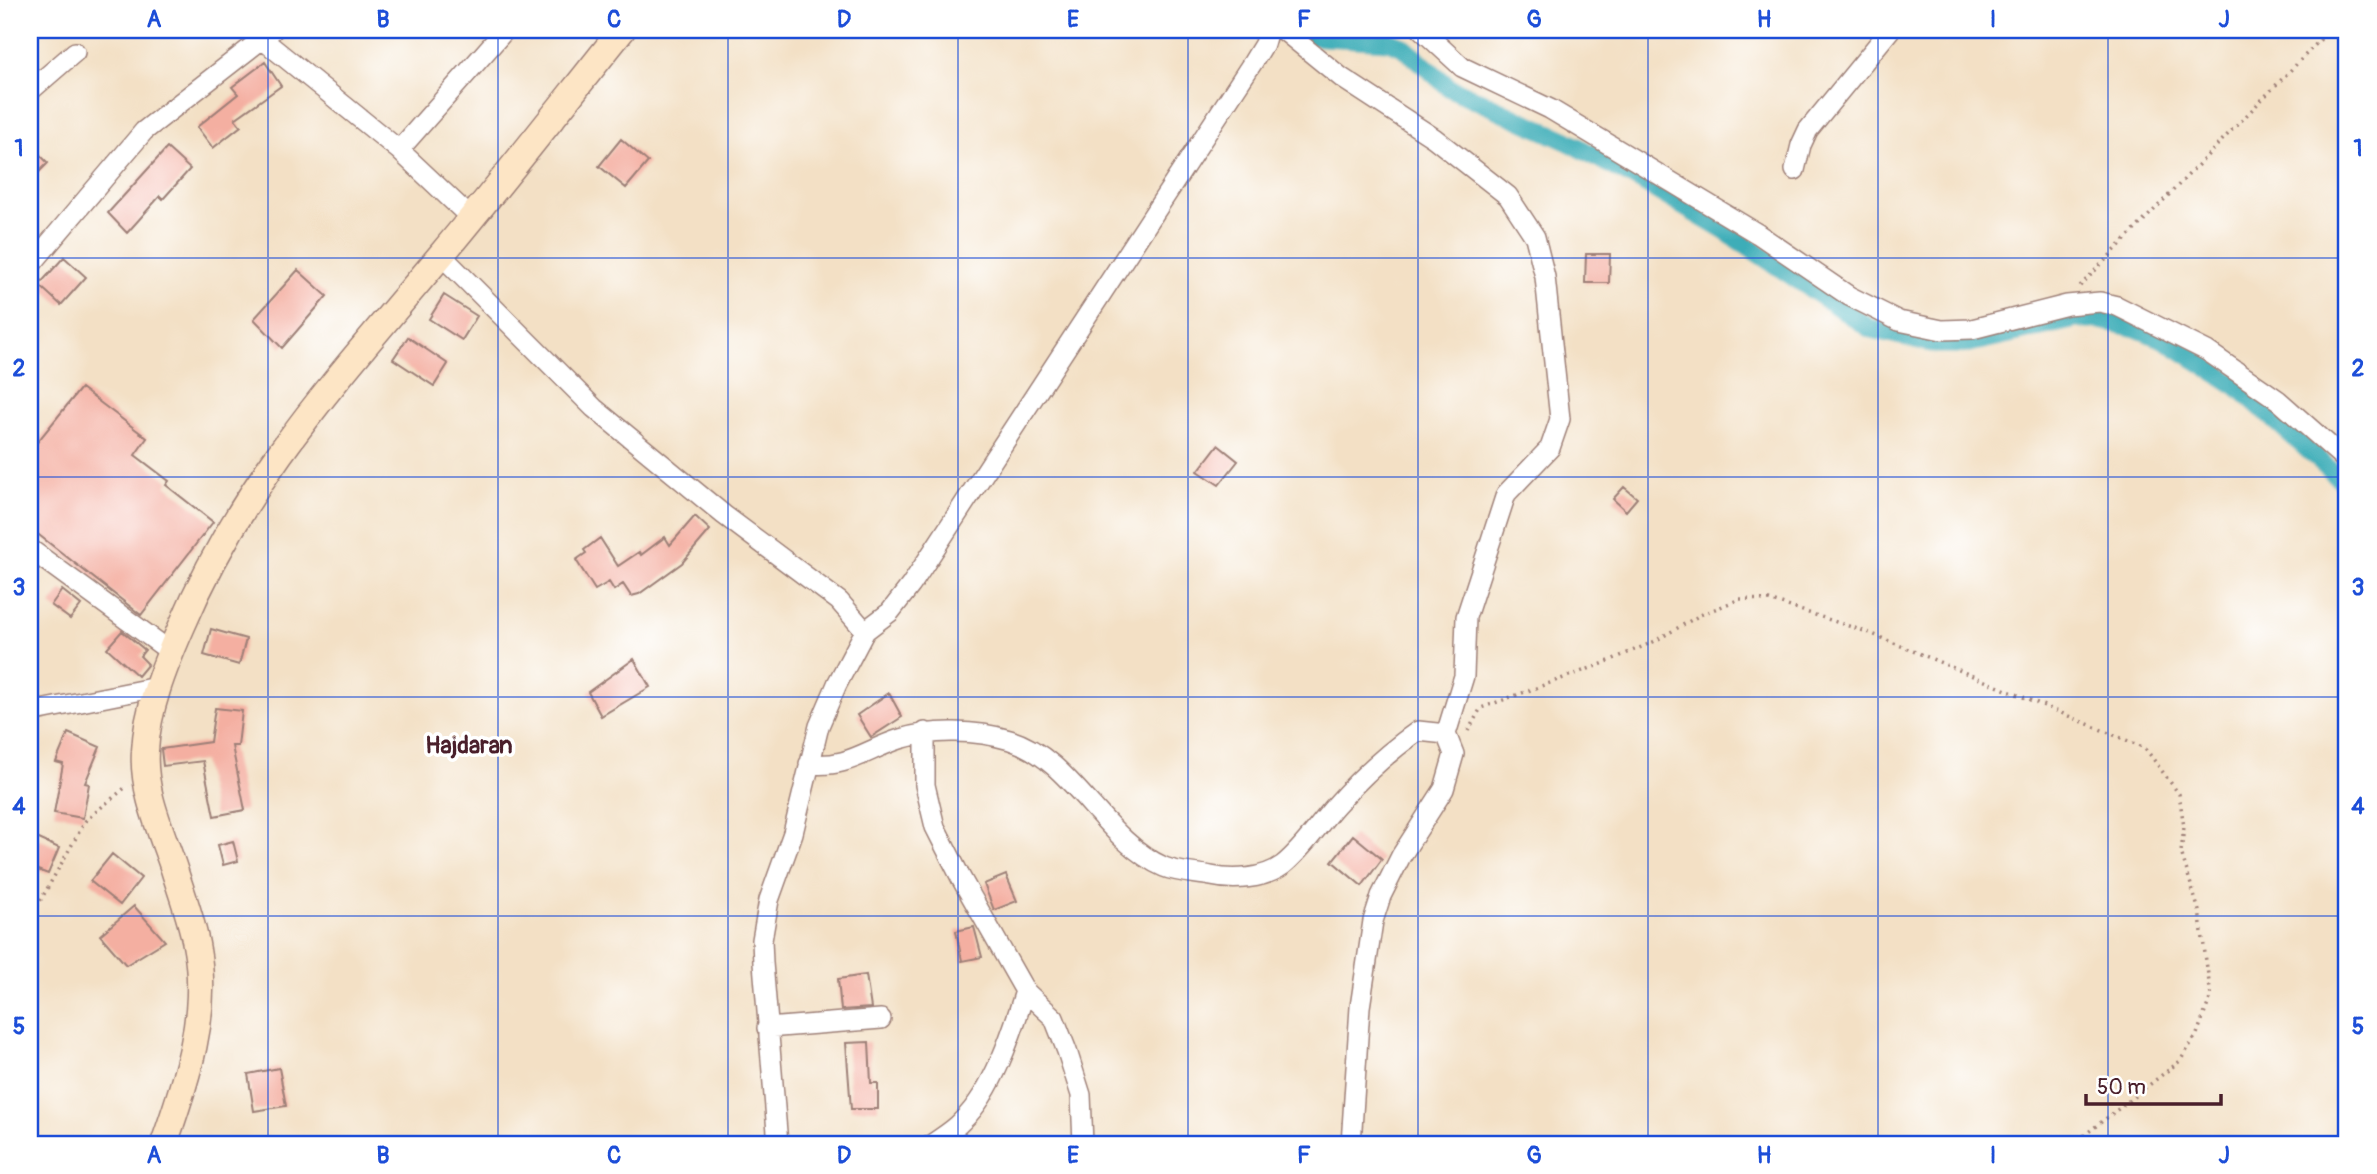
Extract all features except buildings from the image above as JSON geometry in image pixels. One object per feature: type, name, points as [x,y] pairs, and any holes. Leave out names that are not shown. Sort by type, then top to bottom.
[{"type":"main road","points":[[164,1144],[189,1067],[200,982],[197,948],[156,819],[146,773],[145,751],[157,687],[171,652],[201,580],[261,476],[345,367],[471,218],[622,30]]},
{"type":"street","points":[[399,150],[505,30]]},
{"type":"street","points":[[778,1144],[762,940],[769,900],[793,833],[819,726],[866,631],[890,612],[911,585],[1253,62],[1264,44],[1268,30]]},
{"type":"street","points":[[1283,30],[1342,78],[1434,138],[1508,196],[1535,237],[1545,277],[1560,419],[1550,448],[1506,494],[1465,617],[1464,676],[1446,734],[1454,754],[1444,789],[1401,856],[1381,896],[1373,921],[1360,1007],[1351,1144]]},
{"type":"street","points":[[1422,30],[1462,67],[1550,109],[1758,233],[1849,296],[1899,321],[1942,330],[1972,329],[2067,305],[2100,302],[2117,306],[2207,351],[2278,400],[2347,461]]},
{"type":"street","points":[[1795,170],[1808,130],[1890,30]]},
{"type":"street","points":[[30,266],[144,131],[268,34],[471,218]]},
{"type":"street","points":[[30,92],[75,52]]},
{"type":"street","points":[[441,254],[594,408],[724,515],[839,601],[866,631]]},
{"type":"street","points":[[30,549],[171,652]]},
{"type":"street","points":[[30,712],[157,687]]},
{"type":"street","points":[[809,764],[840,764],[897,739],[925,732],[983,735],[1012,740],[1041,756],[1120,837],[1165,867],[1220,878],[1248,878],[1281,866],[1305,844],[1336,806],[1396,746],[1418,731],[1446,734]]},
{"type":"street","points":[[925,732],[925,785],[935,827],[1025,991],[1054,1018],[1082,1095],[1083,1144]]},
{"type":"street","points":[[932,1144],[964,1120],[994,1074],[1013,1031],[1025,991]]},
{"type":"street","points":[[767,1028],[881,1019]]},
{"type":"path","points":[[2067,305],[2087,276],[2320,40],[2322,30]]},
{"type":"path","points":[[1454,754],[1480,708],[1602,664],[1653,642],[1700,615],[1740,599],[1769,600],[1870,633],[2145,748],[2179,794],[2184,827],[2181,852],[2199,911],[2210,996],[2197,1034],[2180,1061],[2073,1144]]},
{"type":"path","points":[[30,919],[86,820],[112,796],[146,773]]},
{"type":"waterway","points":[[1292,30],[1309,36],[1388,41],[1403,47],[1450,88],[1567,141],[1644,183],[1725,231],[1871,329],[1936,344],[1965,344],[2076,319],[2095,319],[2136,328],[2165,340],[2237,386],[2347,485]]},
{"type":"district","name":"Hajdaran","points":[[469,745]]}]
